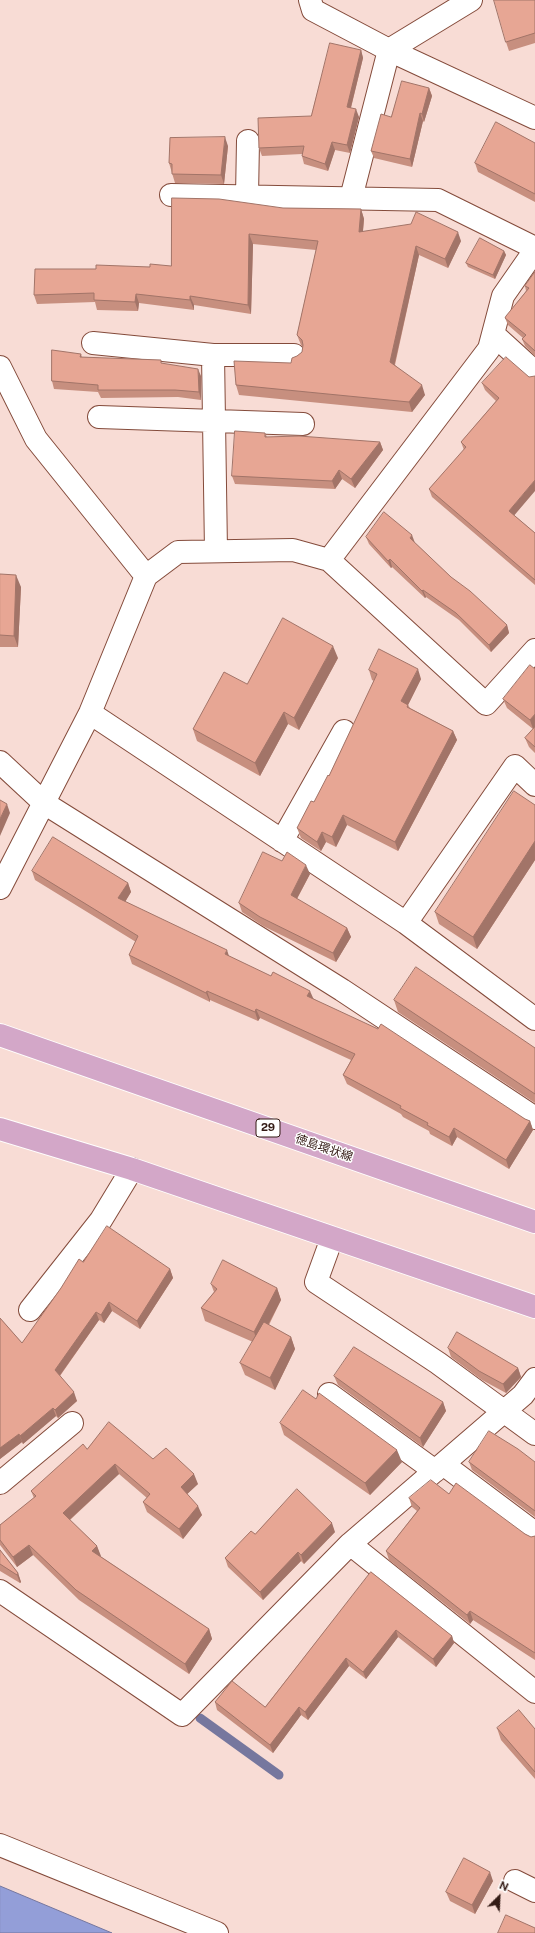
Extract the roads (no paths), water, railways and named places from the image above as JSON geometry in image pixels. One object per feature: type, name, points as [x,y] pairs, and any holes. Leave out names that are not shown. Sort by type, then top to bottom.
[{"type":"main road","name":"徳島環状線","points":[[0,1035],[535,1222]]},
{"type":"main road","points":[[0,1129],[132,1170],[535,1307]]},
{"type":"street","points":[[310,0],[313,10],[389,50],[535,118]]},
{"type":"street","points":[[351,198],[389,50],[471,0]]},
{"type":"street","points":[[247,196],[248,141]]},
{"type":"street","points":[[171,195],[438,200],[535,249],[503,296],[488,349],[329,560]]},
{"type":"street","points":[[493,334],[535,372]]},
{"type":"street","points":[[93,342],[213,355],[294,354]]},
{"type":"street","points":[[213,355],[216,551]]},
{"type":"street","points":[[0,367],[36,439],[146,576]]},
{"type":"street","points":[[100,417],[303,424]]},
{"type":"street","points":[[0,888],[90,713],[146,576],[178,552],[293,550],[329,560],[486,704],[535,650]]},
{"type":"street","points":[[90,713],[406,923],[535,1019]]},
{"type":"street","points":[[282,841],[344,731]]},
{"type":"street","points":[[0,762],[44,803],[342,990],[535,1118]]},
{"type":"street","points":[[406,923],[515,766],[535,785]]},
{"type":"street","points":[[30,1310],[101,1220],[132,1170]]},
{"type":"street","points":[[332,1238],[316,1282],[505,1411],[535,1434]]},
{"type":"street","points":[[0,1591],[182,1715],[350,1544],[523,1395],[535,1379]]},
{"type":"street","points":[[329,1394],[535,1533]]},
{"type":"street","points":[[0,1483],[72,1423]]},
{"type":"street","points":[[350,1544],[535,1692]]},
{"type":"street","points":[[0,1845],[217,1933]]},
{"type":"street","points":[[515,1881],[535,1891]]},
{"type":"water","points":[[0,1886],[112,1933],[0,1933]]},
{"type":"waterway","points":[[200,1718],[279,1775]]}]
